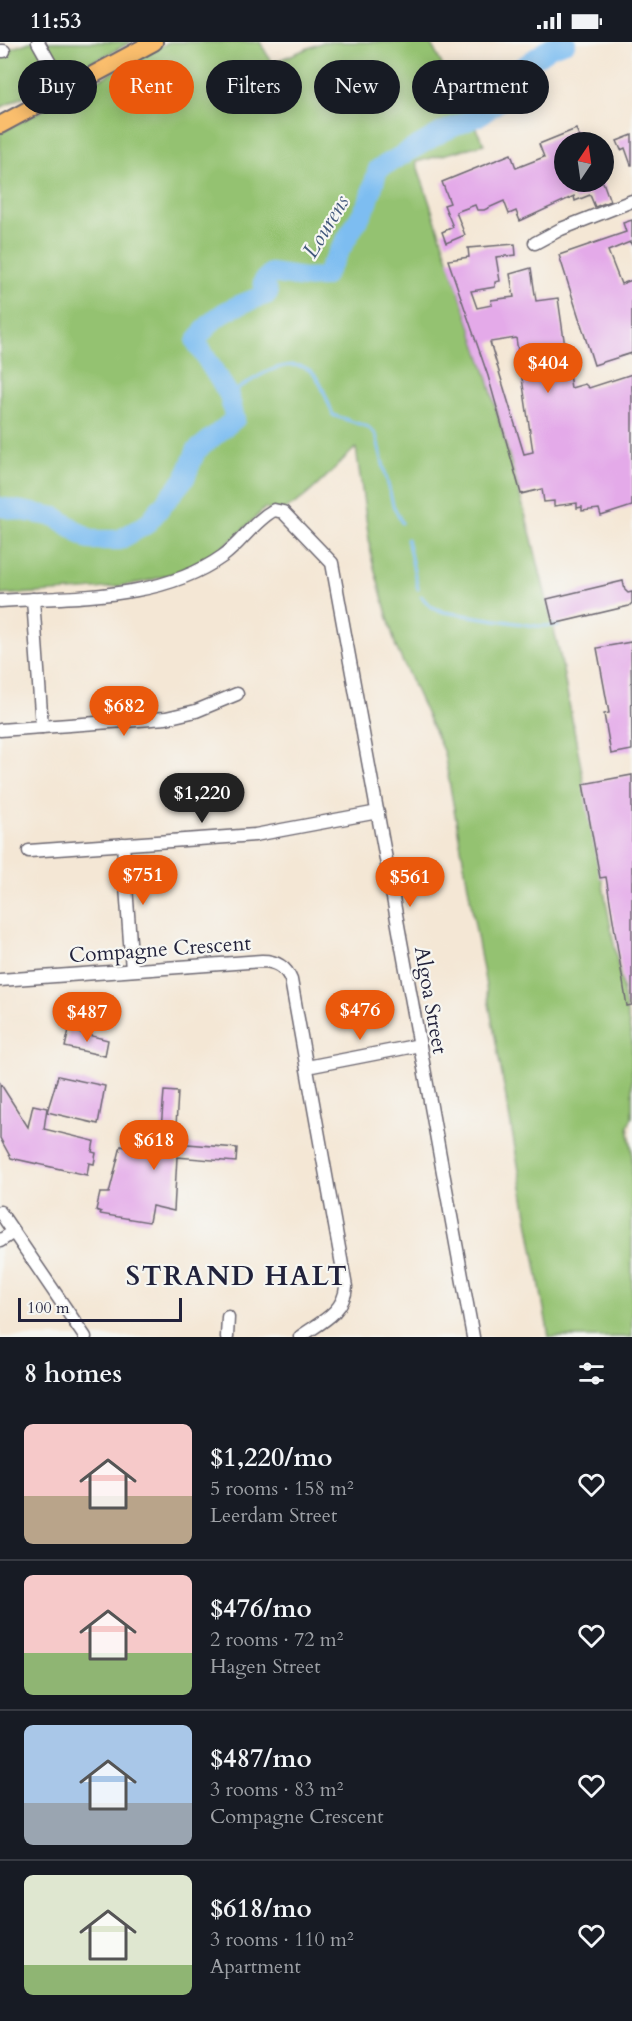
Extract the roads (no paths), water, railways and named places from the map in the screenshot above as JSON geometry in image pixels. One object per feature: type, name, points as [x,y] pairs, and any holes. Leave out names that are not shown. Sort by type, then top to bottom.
[{"type":"main road","points":[[97,73],[154,42]]},
{"type":"main road","points":[[0,125],[20,114]]},
{"type":"street","points":[[38,42],[48,60]]},
{"type":"street","points":[[535,243],[561,229],[632,201]]},
{"type":"street","name":"Algoa Street","points":[[33,599],[117,593],[167,582],[223,555],[274,510],[283,512],[334,568],[473,1337]]},
{"type":"street","points":[[0,601],[33,599],[42,727]]},
{"type":"street","points":[[0,730],[166,718],[196,711],[237,694]]},
{"type":"street","points":[[28,851],[255,835],[378,812]]},
{"type":"street","points":[[123,844],[132,970]]},
{"type":"street","name":"Compagne Crescent","points":[[0,981],[262,961],[277,963],[286,970],[291,980],[346,1287],[344,1301],[336,1312],[300,1337]]},
{"type":"street","points":[[307,1067],[420,1045]]},
{"type":"street","points":[[0,1212],[84,1337]]},
{"type":"street","points":[[0,1241],[14,1232]]},
{"type":"street","points":[[227,1337],[228,1317]]},
{"type":"waterway","name":"Lourens","points":[[0,507],[56,517],[90,540],[119,540],[147,524],[185,478],[196,451],[235,419],[229,395],[196,342],[203,332],[218,316],[268,294],[263,282],[271,273],[304,278],[324,277],[368,203],[378,169],[442,132],[481,115],[506,97],[517,71],[551,47],[566,42]]},
{"type":"waterway","points":[[229,395],[271,370],[295,365],[306,368],[318,379],[333,415],[368,427],[376,435],[393,505],[402,523]]},
{"type":"waterway","points":[[407,539],[418,589]]},
{"type":"waterway","points":[[421,596],[430,606],[444,612],[536,626],[559,626]]},
{"type":"district","name":"STRAND HALT","points":[[237,1276]]}]
